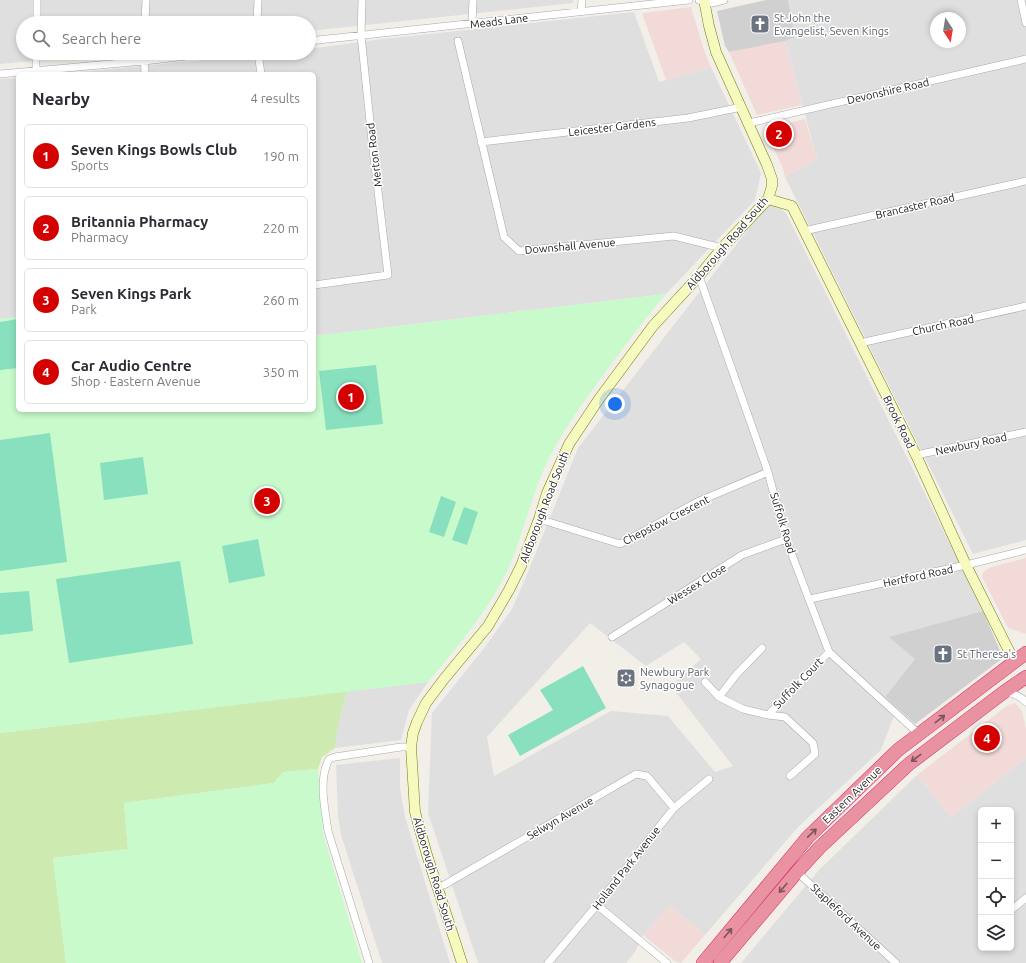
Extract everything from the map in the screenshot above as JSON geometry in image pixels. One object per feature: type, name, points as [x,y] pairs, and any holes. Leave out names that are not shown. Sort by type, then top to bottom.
[{"type":"highway","name":"Eastern Avenue","points":[[704,963],[808,837],[898,750],[920,735],[1026,653]]},
{"type":"highway","name":"Eastern Avenue","points":[[720,963],[819,848],[909,764],[1026,677]]},
{"type":"street","points":[[37,16],[38,0]]},
{"type":"street","points":[[145,16],[146,0]]},
{"type":"street","points":[[258,0],[258,16]]},
{"type":"street","name":"Merton Road","points":[[316,285],[388,275],[361,35],[362,0]]},
{"type":"street","points":[[472,24],[473,0]]},
{"type":"street","points":[[581,11],[582,0]]},
{"type":"street","name":"Meads Lane","points":[[316,40],[689,0]]},
{"type":"street","points":[[702,0],[712,3],[724,0]]},
{"type":"street","name":"Aldborough Road South","points":[[462,963],[437,888],[415,812],[411,747],[413,733],[426,703],[488,626],[509,590],[521,566],[547,493],[569,444],[599,399],[649,332],[722,248],[768,199],[772,186],[772,180],[767,165],[716,52],[702,0]]},
{"type":"street","points":[[1021,0],[1026,23]]},
{"type":"street","name":"Downshall Avenue","points":[[458,41],[504,237],[520,251],[674,236],[722,248]]},
{"type":"street","name":"Devonshire Road","points":[[749,123],[1026,59]]},
{"type":"street","points":[[36,60],[36,72]]},
{"type":"street","points":[[45,72],[152,60]]},
{"type":"street","points":[[259,60],[261,72]]},
{"type":"street","points":[[144,61],[145,72]]},
{"type":"street","points":[[0,74],[16,74]]},
{"type":"street","name":"Leicester Gardens","points":[[481,142],[688,118],[742,107]]},
{"type":"street","name":"Brancaster Road","points":[[804,231],[1026,181]]},
{"type":"street","name":"Brook Road","points":[[768,199],[792,206],[916,455],[966,565],[1014,662]]},
{"type":"street","name":"Suffolk Road","points":[[699,276],[768,472],[786,539],[810,599],[828,652],[920,735]]},
{"type":"street","name":"Church Road","points":[[860,343],[1026,306]]},
{"type":"street","name":"Newbury Road","points":[[916,455],[1026,432]]},
{"type":"street","name":"Chepstow Crescent","points":[[539,518],[620,544],[697,502],[768,472]]},
{"type":"street","name":"Wessex Close","points":[[612,637],[742,555],[786,539]]},
{"type":"street","name":"Hertford Road","points":[[810,599],[966,565],[1026,550]]},
{"type":"street","points":[[719,697],[736,675],[762,648]]},
{"type":"street","name":"Suffolk Court","points":[[768,715],[828,652]]},
{"type":"street","name":"Suffolk Court","points":[[704,682],[719,697],[743,709],[768,715],[785,717],[813,743],[815,754],[790,776]]},
{"type":"street","points":[[1004,692],[1013,693],[1021,697],[1026,702]]},
{"type":"street","points":[[369,963],[328,832],[325,813],[324,774],[330,759],[335,757],[401,747],[411,747]]},
{"type":"street","name":"Selwyn Avenue","points":[[437,888],[636,774],[647,776],[674,808]]},
{"type":"street","name":"Holland Park Avenue","points":[[548,963],[597,905],[674,808],[710,780]]},
{"type":"street","name":"Stapleford Avenue","points":[[797,872],[896,963]]},
{"type":"street","points":[[1014,908],[1026,898]]},
{"type":"street","points":[[597,905],[667,963]]},
{"type":"shaded area","points":[[0,0],[573,0],[573,3],[316,30],[316,16],[16,16],[16,60],[45,60],[0,64]]},
{"type":"shaded area","points":[[766,0],[788,0],[795,37],[785,41],[729,52],[725,46],[717,11]]},
{"type":"shaded area","points":[[788,0],[1026,0],[1026,540],[973,554],[785,177],[817,159],[785,41],[795,37]]},
{"type":"shaded area","points":[[691,7],[704,50],[711,67],[666,80],[642,13]]},
{"type":"shaded area","points":[[634,12],[659,82],[711,67],[761,173],[755,200],[666,294],[316,336],[316,72],[80,72],[204,60],[316,60],[316,48],[383,39]]},
{"type":"shaded area","points":[[785,41],[802,105],[757,115],[729,52]]},
{"type":"shaded area","points":[[16,78],[16,317],[0,319],[0,79]]},
{"type":"shaded area","points":[[805,119],[817,159],[785,177],[765,128]]},
{"type":"shaded area","points":[[771,200],[786,213],[983,611],[890,637],[915,659],[885,697],[897,708],[881,750],[798,827],[705,935],[670,905],[643,935],[635,952],[626,963],[478,963],[428,813],[432,713],[485,647],[512,609],[578,448]],"holes":[[[590,623],[646,666],[684,642],[701,659],[671,686],[733,766],[715,772],[668,716],[611,711],[494,776],[487,737]]]},
{"type":"shaded area","points":[[1026,558],[1025,634],[1008,628],[982,577],[983,572],[991,567]]},
{"type":"shaded area","points":[[983,611],[1003,658],[915,724],[885,697],[915,659],[889,637]]},
{"type":"shaded area","points":[[428,682],[409,710],[401,740],[335,748],[338,726],[347,691]]},
{"type":"shaded area","points":[[1015,703],[1022,711],[1026,729],[1026,758],[951,817],[917,775],[1008,705]]},
{"type":"shaded area","points":[[400,758],[400,787],[405,817],[450,963],[382,963],[341,835],[338,815],[336,765]]},
{"type":"shaded area","points":[[1026,758],[1026,963],[741,963],[819,870],[917,775],[951,817]]},
{"type":"shaded area","points":[[670,905],[705,935],[681,963],[676,962],[643,935]]},
{"type":"green space","points":[[666,294],[621,351],[562,435],[549,458],[537,486],[513,557],[499,586],[471,629],[428,682],[0,733],[0,319],[16,317],[16,412],[316,412],[316,336]]},
{"type":"green space","points":[[16,319],[16,368],[0,370],[0,322]]},
{"type":"green space","points":[[376,365],[383,424],[326,430],[319,371]]},
{"type":"green space","points":[[50,433],[67,562],[0,571],[0,440]]},
{"type":"green space","points":[[143,457],[148,494],[104,500],[100,463]]},
{"type":"green space","points":[[441,496],[456,502],[444,537],[429,532]]},
{"type":"green space","points":[[464,507],[478,512],[467,545],[452,540]]},
{"type":"green space","points":[[258,539],[265,576],[229,583],[222,546]]},
{"type":"green space","points":[[180,561],[193,644],[69,663],[56,579]]},
{"type":"green space","points":[[29,591],[33,631],[0,635],[0,593]]},
{"type":"green space","points":[[583,666],[606,708],[520,756],[508,735],[553,710],[540,690]]},
{"type":"green space","points":[[347,691],[338,726],[335,748],[322,757],[318,769],[283,772],[274,783],[124,803],[128,849],[53,858],[66,963],[0,963],[0,733]]},
{"type":"green space","points":[[318,769],[323,834],[362,963],[66,963],[53,858],[128,849],[124,803],[274,783],[283,772]]},
{"type":"place","name":"St John the Evangelist, Seven Kings","points":[[760,24]]},
{"type":"place","name":"Britannia Pharmacy","points":[[779,134]]},
{"type":"place","name":"Seven Kings Bowls Club","points":[[351,397]]},
{"type":"place","name":"Seven Kings Park","points":[[267,501]]},
{"type":"place","name":"St Theresa's","points":[[943,654]]},
{"type":"place","name":"Newbury Park Synagogue","points":[[626,678]]},
{"type":"place","name":"Car Audio Centre","points":[[987,738]]}]
